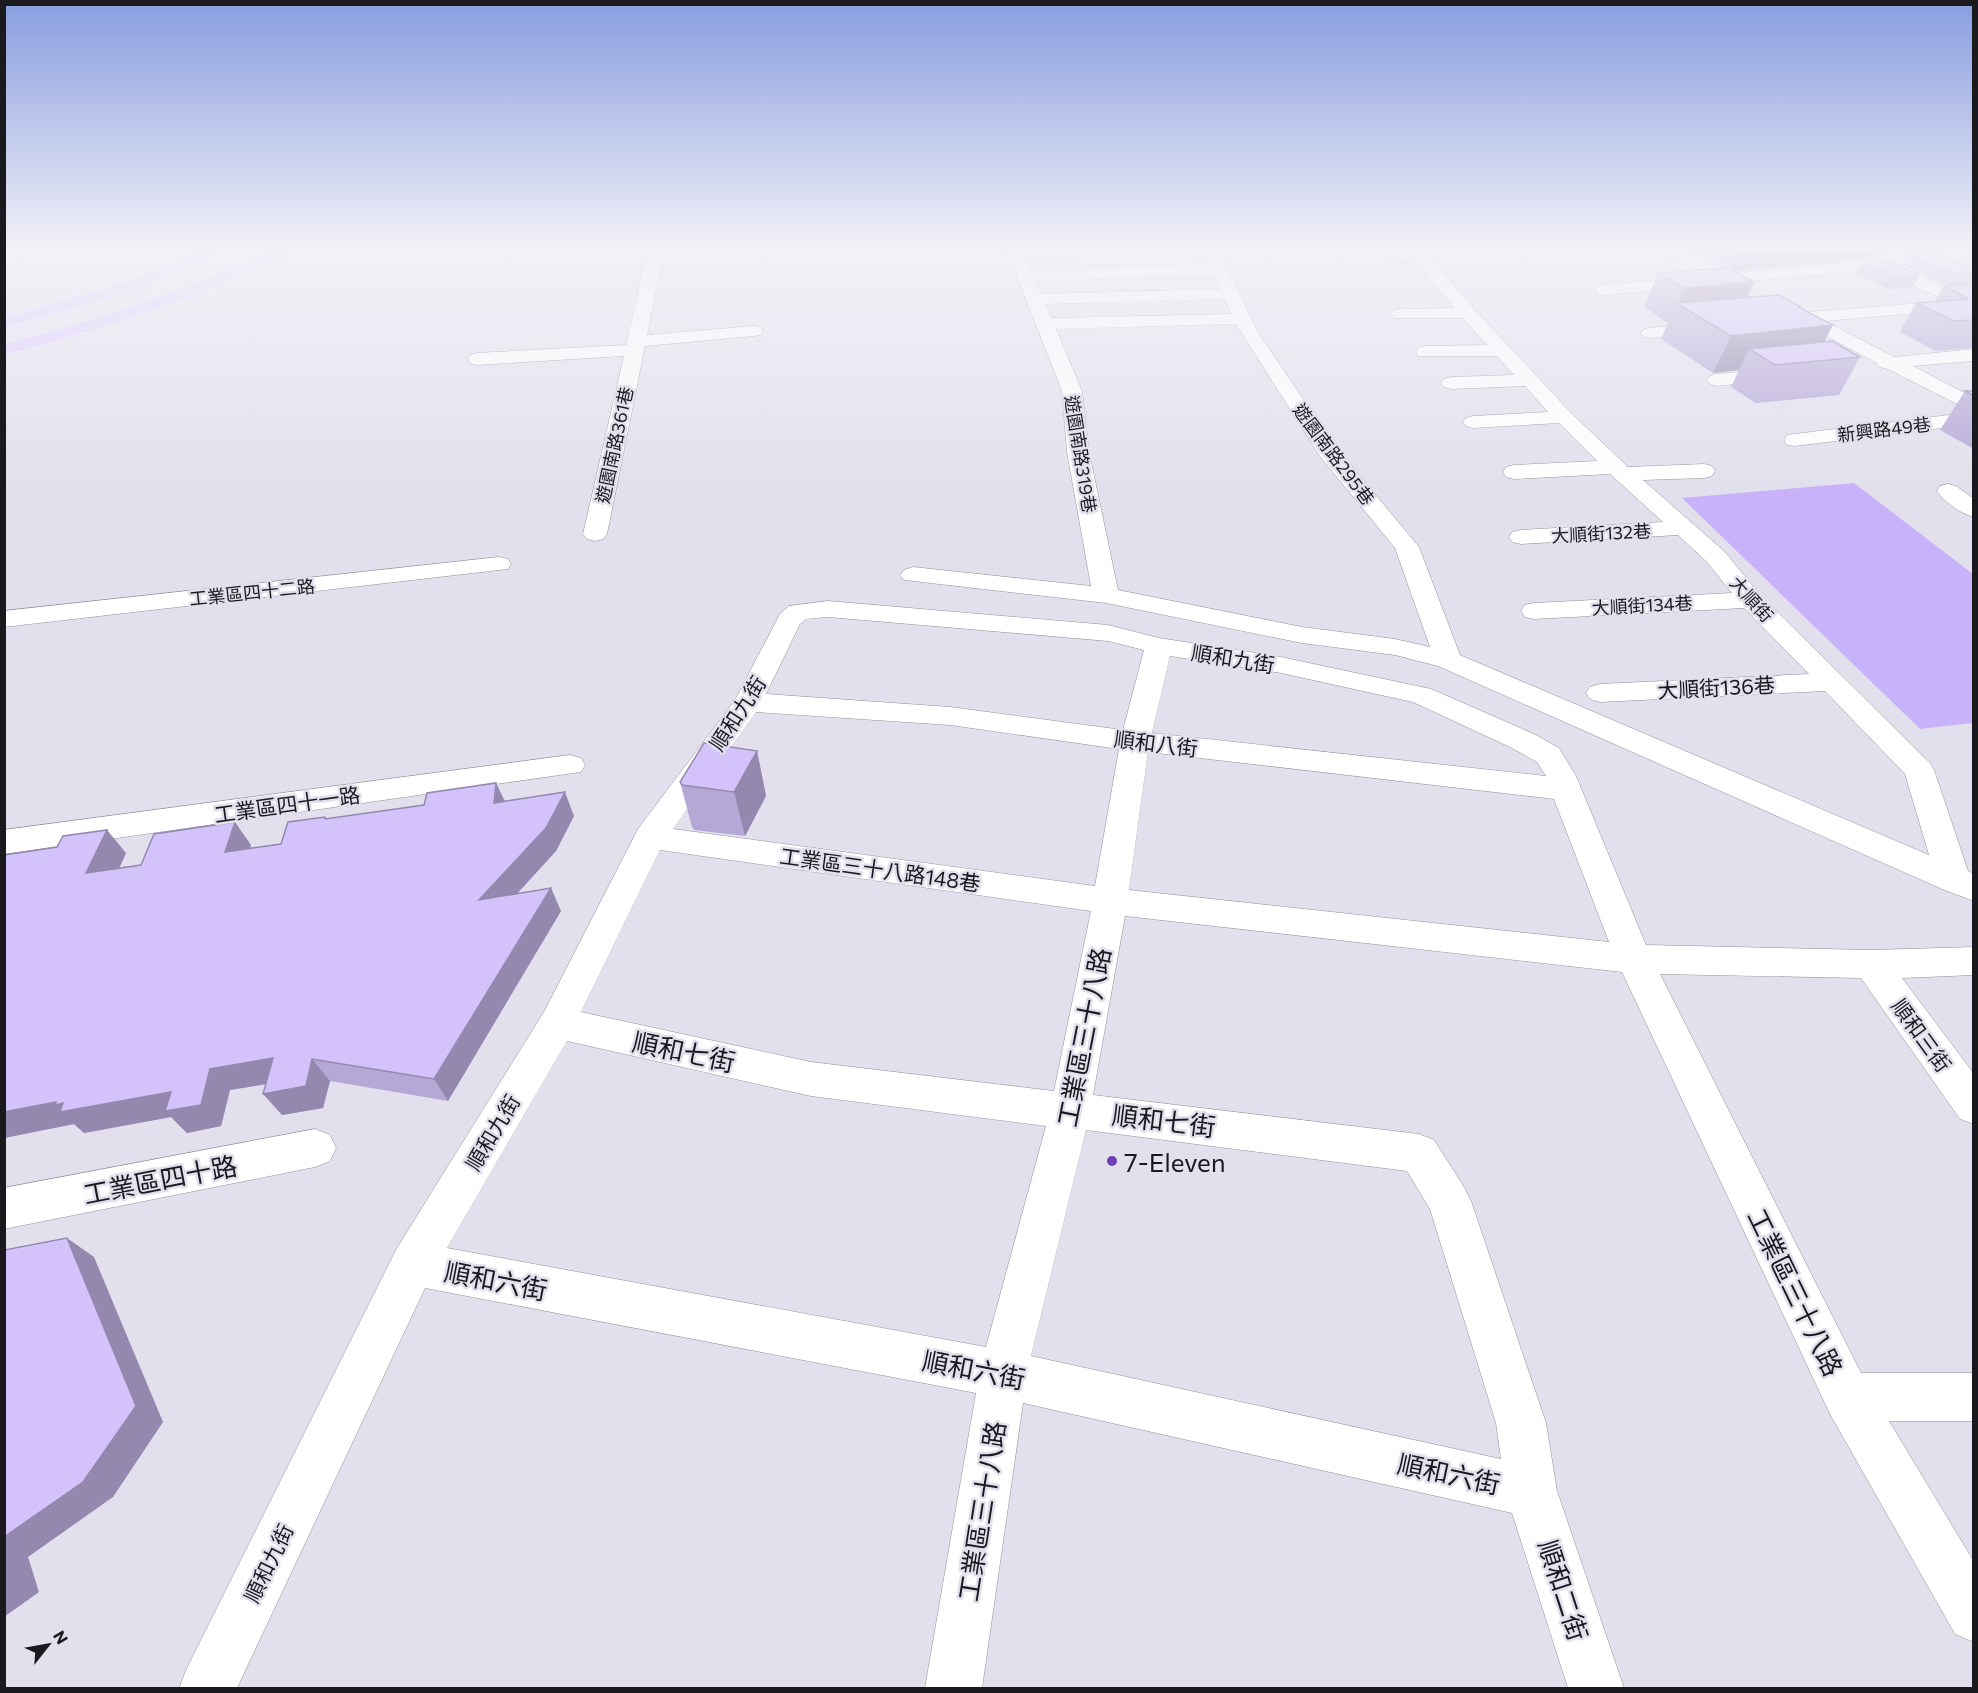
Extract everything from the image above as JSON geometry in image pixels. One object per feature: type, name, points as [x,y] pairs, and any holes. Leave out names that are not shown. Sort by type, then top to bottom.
[{"type":"main road","points":[[4,343],[46,330]]},
{"type":"main road","points":[[4,350],[77,330]]},
{"type":"street","name":"遊園南路361巷","points":[[595,534],[639,330]]},
{"type":"street","name":"遊園南路319巷","points":[[1048,330],[1072,391],[1078,452],[1106,595]]},
{"type":"street","name":"遊園南路295巷","points":[[1249,330],[1327,450],[1407,547],[1448,660]]},
{"type":"street","name":"大順街","points":[[1484,330],[1564,417],[1619,471],[1716,557],[1751,600],[1919,770],[1964,884]]},
{"type":"street","points":[[1650,333],[1680,330]]},
{"type":"street","points":[[1827,330],[1974,406]]},
{"type":"street","points":[[477,358],[636,345],[754,331]]},
{"type":"street","points":[[1425,352],[1501,350]]},
{"type":"street","points":[[1854,366],[1974,355]]},
{"type":"street","points":[[1718,380],[1797,372]]},
{"type":"street","points":[[1451,383],[1531,380]]},
{"type":"street","points":[[1473,422],[1564,417]]},
{"type":"street","name":"新興路49巷","points":[[1795,440],[1974,418]]},
{"type":"street","points":[[1514,471],[1704,471]]},
{"type":"street","points":[[1974,487],[1948,491],[1974,510]]},
{"type":"street","name":"大順街132巷","points":[[1521,537],[1681,528]]},
{"type":"street","name":"工業區四十二路","points":[[4,619],[499,564]]},
{"type":"street","points":[[913,575],[1106,595],[1302,635],[1395,647],[1448,660],[1964,884]]},
{"type":"street","name":"大順街134巷","points":[[1534,611],[1751,600]]},
{"type":"street","name":"順和九街","points":[[207,1689],[413,1264],[557,1023],[650,837],[748,702],[789,620],[798,612],[828,609],[1108,633],[1159,646],[1281,665],[1420,695],[1523,741],[1548,755],[1561,776],[1564,789],[1634,959]]},
{"type":"street","name":"工業區三十八路","points":[[953,1689],[1002,1374],[1071,1108],[1110,901],[1135,741],[1159,646]]},
{"type":"street","name":"大順街136巷","points":[[1600,693],[1833,682]]},
{"type":"street","name":"順和八街","points":[[748,702],[950,716],[1135,741],[1564,789]]},
{"type":"street","name":"工業區四十一路","points":[[4,842],[570,765]]},
{"type":"street","name":"工業區三十八路148巷","points":[[650,837],[1110,901]]},
{"type":"street","points":[[1110,901],[1634,959],[1871,964],[1974,961]]},
{"type":"street","name":"工業區三十八路","points":[[1634,959],[1847,1397],[1974,1615]]},
{"type":"street","name":"順和三街","points":[[1871,964],[1974,1106]]},
{"type":"street","name":"順和七街","points":[[557,1023],[811,1079],[1071,1108],[1419,1152],[1449,1202],[1521,1424],[1531,1491]]},
{"type":"street","name":"工業區四十路","points":[[4,1209],[315,1148]]},
{"type":"street","name":"順和六街","points":[[413,1264],[1002,1374],[1531,1491]]},
{"type":"street","points":[[1847,1397],[1974,1397]]},
{"type":"street","name":"順和二街","points":[[1531,1491],[1596,1689]]},
{"type":"shaded area","points":[[1854,483],[1973,574],[1973,723],[1920,729],[1682,498]]},
{"type":"building","points":[[1721,330],[1787,330],[1731,336]]},
{"type":"building","points":[[1832,341],[1860,357],[1775,365],[1749,349]]},
{"type":"building","points":[[704,743],[757,751],[734,792],[682,785],[680,782]]},
{"type":"building","points":[[496,783],[494,803],[565,792],[546,828],[479,900],[551,888],[434,1079],[312,1059],[306,1086],[263,1094],[273,1058],[210,1069],[201,1105],[165,1111],[171,1092],[60,1112],[63,1103],[55,1105],[56,1102],[4,1112],[4,855],[57,847],[63,836],[107,830],[86,873],[141,865],[154,834],[235,822],[225,852],[281,844],[288,822],[424,805],[427,793]]},
{"type":"building","points":[[67,1238],[136,1406],[83,1482],[4,1537],[4,1250]]},
{"type":"place","name":"7-Eleven","points":[[1112,1161]]}]
